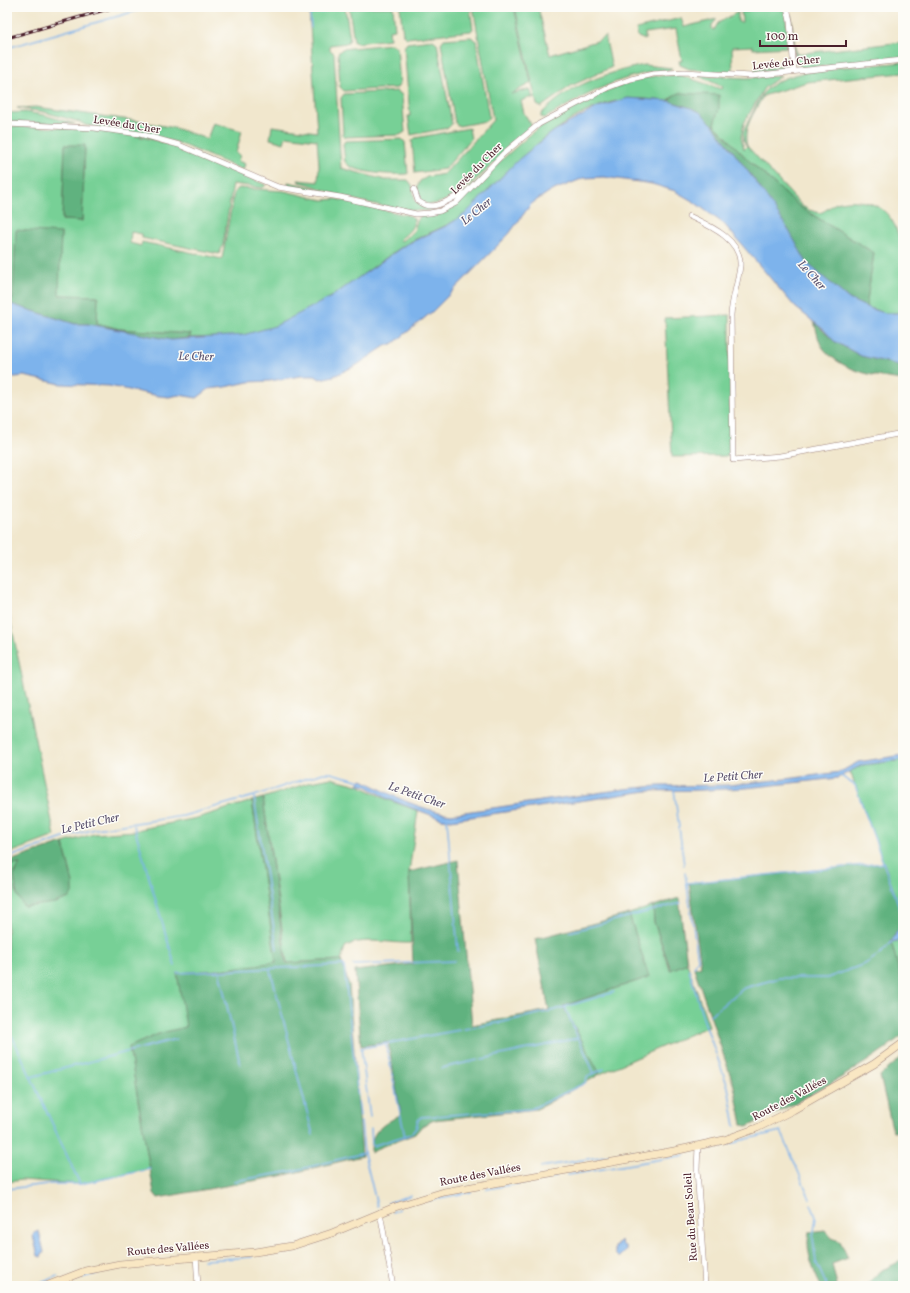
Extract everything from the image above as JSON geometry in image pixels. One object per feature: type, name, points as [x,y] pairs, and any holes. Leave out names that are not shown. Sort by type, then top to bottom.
[{"type":"main road","name":"Route des Vallées","points":[[46,1286],[81,1272],[109,1266],[285,1248],[325,1235],[380,1212],[444,1192],[698,1147],[740,1135],[767,1124],[861,1071],[903,1043]]},
{"type":"street","points":[[787,7],[790,21],[794,71]]},
{"type":"street","name":"Levée du Cher","points":[[7,124],[94,128],[140,134],[180,145],[264,182],[283,188],[340,197],[416,214],[440,211],[456,203],[504,154],[539,124],[606,88],[631,78],[667,72],[751,76],[903,60]]},
{"type":"street","points":[[414,189],[416,197],[420,203],[429,206],[438,205],[467,191]]},
{"type":"street","points":[[438,205],[440,211]]},
{"type":"street","points":[[688,216],[712,228],[728,240],[737,252],[740,260],[732,301],[731,315],[733,460],[780,456],[903,433]]},
{"type":"street","name":"Rue du Beau Soleil","points":[[698,1147],[697,1169],[705,1286]]},
{"type":"street","points":[[380,1212],[393,1286]]},
{"type":"street","points":[[196,1256],[198,1286]]},
{"type":"green space","points":[[323,7],[345,7],[350,39],[347,43],[330,45],[330,50],[334,53],[341,168],[385,180],[408,180],[412,185],[415,201],[424,207],[435,209],[424,211],[398,209],[344,197],[299,182],[298,180],[318,182],[319,165],[317,140],[286,136],[284,143],[270,139],[272,126],[317,132],[309,10],[323,11]]},
{"type":"green space","points":[[349,7],[393,7],[395,29],[389,30],[390,39],[357,43],[354,42]]},
{"type":"green space","points":[[400,7],[470,7],[473,29],[471,31],[407,38],[403,35]]},
{"type":"green space","points":[[473,7],[514,7],[531,83],[511,94],[530,89],[533,98],[528,98],[521,101],[524,113],[532,126],[479,177],[446,200],[432,204],[419,199],[416,190],[420,181],[427,177],[444,174],[493,120]]},
{"type":"green space","points":[[515,7],[538,7],[550,55],[597,41],[605,36],[612,67],[571,86],[541,107],[537,105]]},
{"type":"green space","points":[[753,7],[774,7],[785,11],[789,47],[753,49],[753,46],[732,47],[733,73],[689,69],[680,65],[679,61],[682,61],[676,29],[645,33],[645,40],[638,37],[636,29],[681,18],[684,27],[717,19],[712,25],[712,29],[714,30],[718,23],[738,12],[738,22],[742,22],[741,11],[746,12]]},
{"type":"green space","points":[[791,15],[796,54],[903,42],[903,58],[806,68],[801,67],[795,62]]},
{"type":"green space","points":[[471,37],[476,40],[489,117],[486,121],[459,126],[455,123],[441,43],[444,39]]},
{"type":"green space","points":[[433,40],[437,43],[452,124],[448,128],[411,135],[408,116],[410,116],[404,47],[407,43]]},
{"type":"green space","points":[[391,44],[397,47],[400,84],[397,88],[344,91],[340,87],[338,53],[342,49]]},
{"type":"green space","points":[[903,62],[903,73],[807,82],[763,96],[750,120],[746,132],[747,146],[743,139],[744,132],[759,99],[767,89],[779,81],[794,75],[831,68]]},
{"type":"green space","points":[[644,65],[672,68],[669,70],[652,72],[620,80],[590,93],[545,118],[541,117],[541,114],[552,104],[576,88],[615,72]]},
{"type":"green space","points":[[788,66],[783,70],[746,73],[755,72],[755,69]]},
{"type":"green space","points":[[680,75],[721,89],[723,87],[696,75],[746,78],[781,76],[764,88],[744,123],[741,137],[744,149],[747,146],[802,206],[809,210],[820,213],[836,203],[844,201],[861,201],[882,209],[892,220],[898,233],[903,265],[903,313],[885,313],[866,307],[874,253],[800,207],[749,161],[714,124],[715,121],[670,98],[669,101],[627,99],[591,109],[574,118],[526,153],[474,206],[458,219],[403,246],[328,299],[308,311],[287,322],[266,330],[237,336],[189,338],[191,334],[119,329],[97,323],[98,296],[58,295],[61,233],[13,299],[7,297],[7,126],[86,129],[145,138],[190,152],[266,185],[263,188],[233,184],[223,245],[219,254],[142,238],[142,234],[131,232],[130,243],[141,246],[142,242],[222,259],[234,192],[239,188],[284,191],[323,200],[336,199],[411,216],[414,219],[413,225],[408,233],[400,239],[401,241],[413,232],[420,216],[443,212],[533,132],[552,119],[601,93],[632,81],[654,76]],"holes":[[[65,145],[85,146],[82,221],[62,220]]]},
{"type":"green space","points":[[397,91],[402,95],[405,132],[400,135],[345,137],[343,135],[341,98],[344,94]]},
{"type":"green space","points":[[681,93],[719,95],[719,109],[714,124],[749,161],[800,207],[874,253],[866,307],[849,299],[807,263],[756,182],[713,125],[700,112],[669,101],[674,95]]},
{"type":"green space","points":[[36,107],[138,121],[175,128],[207,139],[213,123],[242,131],[236,153],[240,155],[238,161],[245,164],[243,170],[176,142],[85,125],[80,122],[44,112],[17,108]]},
{"type":"green space","points":[[25,112],[44,115],[75,124],[7,122],[7,113]]},
{"type":"green space","points":[[469,128],[471,139],[445,169],[415,173],[412,141],[415,138]]},
{"type":"green space","points":[[402,139],[405,142],[408,174],[374,173],[357,169],[345,162],[343,144],[345,141]]},
{"type":"green space","points":[[65,145],[85,145],[82,221],[62,220]]},
{"type":"green space","points":[[288,182],[311,187],[324,192],[288,186]]},
{"type":"green space","points":[[16,230],[61,233],[59,295],[98,296],[97,323],[119,329],[191,334],[189,338],[171,340],[88,324],[75,324],[7,303],[7,297],[13,299]]},
{"type":"green space","points":[[730,315],[730,456],[672,457],[665,318]]},
{"type":"green space","points":[[814,322],[834,341],[861,356],[903,366],[903,380],[860,372],[839,362],[830,356],[821,345]]},
{"type":"green space","points":[[7,604],[55,836],[7,854]]},
{"type":"green space","points":[[903,760],[903,917],[850,771],[862,765]]},
{"type":"green space","points":[[331,778],[358,785],[386,799],[418,811],[409,872],[411,943],[377,941],[359,942],[345,947],[341,960],[287,963],[263,798],[311,782]]},
{"type":"green space","points":[[263,798],[286,963],[341,960],[349,985],[362,1156],[281,1176],[158,1198],[154,1193],[129,1047],[161,1033],[186,1027],[177,973],[219,970],[276,962],[252,801]]},
{"type":"green space","points":[[252,801],[276,963],[219,970],[177,973],[187,1027],[161,1033],[129,1047],[150,1169],[80,1184],[22,1180],[7,1182],[7,866],[20,864],[15,872],[15,884],[55,903],[69,898],[71,873],[63,843],[94,834],[135,831],[197,818]]},
{"type":"green space","points":[[63,843],[73,883],[73,891],[69,898],[55,903],[24,907],[17,895],[14,876],[20,864],[7,866],[7,862]]},
{"type":"green space","points":[[458,860],[472,1025],[549,1010],[535,939],[629,914],[649,977],[563,1006],[600,1074],[537,1109],[434,1120],[422,1126],[415,1134],[383,1146],[371,1153],[373,1138],[379,1129],[401,1114],[388,1042],[361,1046],[355,971],[413,964],[409,872]]},
{"type":"green space","points":[[884,863],[903,917],[903,925],[891,941],[903,985],[903,1035],[866,1062],[827,1086],[747,1127],[742,1124],[734,1086],[694,968],[701,966],[689,883]]},
{"type":"green space","points":[[679,898],[687,963],[671,970],[654,922],[653,906]]},
{"type":"green space","points":[[653,906],[654,922],[670,970],[687,963],[709,1026],[600,1074],[563,1006],[649,977],[629,914]]},
{"type":"green space","points":[[903,940],[903,985],[891,942]]},
{"type":"green space","points":[[903,1056],[903,1131],[893,1132],[880,1076]]},
{"type":"green space","points":[[825,1230],[832,1238],[840,1241],[848,1258],[832,1264],[837,1286],[821,1286],[815,1274],[809,1253],[809,1232]]},
{"type":"green space","points":[[903,1260],[903,1286],[868,1286],[867,1284],[882,1270]]},
{"type":"water","name":"Le Cher","points":[[628,98],[669,101],[700,112],[713,125],[756,182],[788,229],[807,263],[849,299],[866,307],[885,313],[903,313],[903,366],[861,356],[834,341],[824,330],[795,307],[724,224],[694,202],[675,191],[652,184],[604,177],[584,178],[549,192],[531,204],[509,234],[433,311],[394,343],[385,346],[357,365],[334,376],[320,379],[315,376],[301,376],[270,381],[248,382],[209,389],[197,398],[179,395],[169,397],[159,396],[109,386],[61,384],[24,376],[7,378],[7,303],[75,324],[88,324],[171,340],[243,335],[275,326],[331,297],[405,245],[448,225],[465,214],[519,159],[554,131],[598,107]]},
{"type":"water","points":[[903,755],[903,760],[862,765],[838,778],[746,788],[647,791],[451,820],[442,819],[388,799],[366,786],[358,784],[361,779],[393,796],[416,805],[451,814],[624,789],[657,786],[729,785],[840,772],[858,762]]},
{"type":"water","points":[[903,925],[903,940],[891,942],[896,933]]},
{"type":"water","points":[[39,1231],[44,1252],[41,1257],[38,1256],[33,1236],[34,1233]]},
{"type":"water","points":[[621,1240],[622,1244],[626,1247],[626,1251],[618,1257],[615,1254],[615,1247]]},
{"type":"waterway","points":[[7,48],[150,7]]},
{"type":"waterway","points":[[311,28],[310,13],[324,12],[323,7]]},
{"type":"waterway","name":"Le Petit Cher","points":[[7,858],[69,836],[95,829],[183,816],[254,796],[323,773],[331,773],[361,781]]},
{"type":"waterway","points":[[841,776],[855,785],[903,917]]},
{"type":"waterway","points":[[674,789],[684,865]]},
{"type":"waterway","points":[[254,797],[277,949]]},
{"type":"waterway","points":[[447,819],[458,951]]},
{"type":"waterway","points":[[134,826],[175,966]]},
{"type":"waterway","points":[[687,883],[884,863]]},
{"type":"waterway","points":[[685,873],[698,959],[694,967]]},
{"type":"waterway","points":[[569,932],[681,903]]},
{"type":"waterway","points":[[710,1015],[744,988],[779,978],[827,978],[865,964],[880,954],[892,942]]},
{"type":"waterway","points":[[353,965],[454,961]]},
{"type":"waterway","points":[[177,973],[344,965],[360,1116]]},
{"type":"waterway","points":[[270,968],[313,1135]]},
{"type":"waterway","points":[[689,969],[703,1018],[728,1087],[735,1126]]},
{"type":"waterway","points":[[219,970],[240,1064]]},
{"type":"waterway","points":[[362,1048],[503,1022],[555,1010],[614,992]]},
{"type":"waterway","points":[[442,1068],[578,1038],[565,1007]]},
{"type":"waterway","points":[[7,1036],[12,1036],[80,1184]]},
{"type":"waterway","points":[[31,1077],[176,1039]]},
{"type":"waterway","points":[[579,1039],[594,1073]]},
{"type":"waterway","points":[[386,1044],[405,1137]]},
{"type":"waterway","points":[[361,1048],[370,1117]]},
{"type":"waterway","points":[[371,1128],[372,1146],[411,1134],[416,1128],[418,1120],[421,1117],[531,1109],[585,1083],[588,1076],[604,1069]]},
{"type":"waterway","points":[[361,1122],[364,1153],[377,1206]]},
{"type":"waterway","points":[[738,1141],[781,1131],[810,1199]]},
{"type":"waterway","points":[[708,1148],[738,1142]]},
{"type":"waterway","points":[[541,1167],[634,1151]]},
{"type":"waterway","points":[[234,1181],[293,1171],[364,1153]]},
{"type":"waterway","points":[[568,1175],[685,1155]]},
{"type":"waterway","points":[[7,1189],[48,1184],[80,1184],[150,1169]]},
{"type":"waterway","points":[[487,1189],[556,1177]]},
{"type":"waterway","points":[[429,1200],[471,1192]]},
{"type":"waterway","points":[[388,1203],[411,1195]]},
{"type":"waterway","points":[[811,1204],[816,1217],[813,1238],[816,1262],[827,1286]]},
{"type":"waterway","points":[[392,1212],[399,1209]]},
{"type":"waterway","points":[[204,1260],[252,1257]]},
{"type":"waterway","points":[[69,1281],[117,1268]]},
{"type":"waterway","points":[[34,1286],[58,1276]]},
{"type":"railway","points":[[7,38],[115,7]]}]
